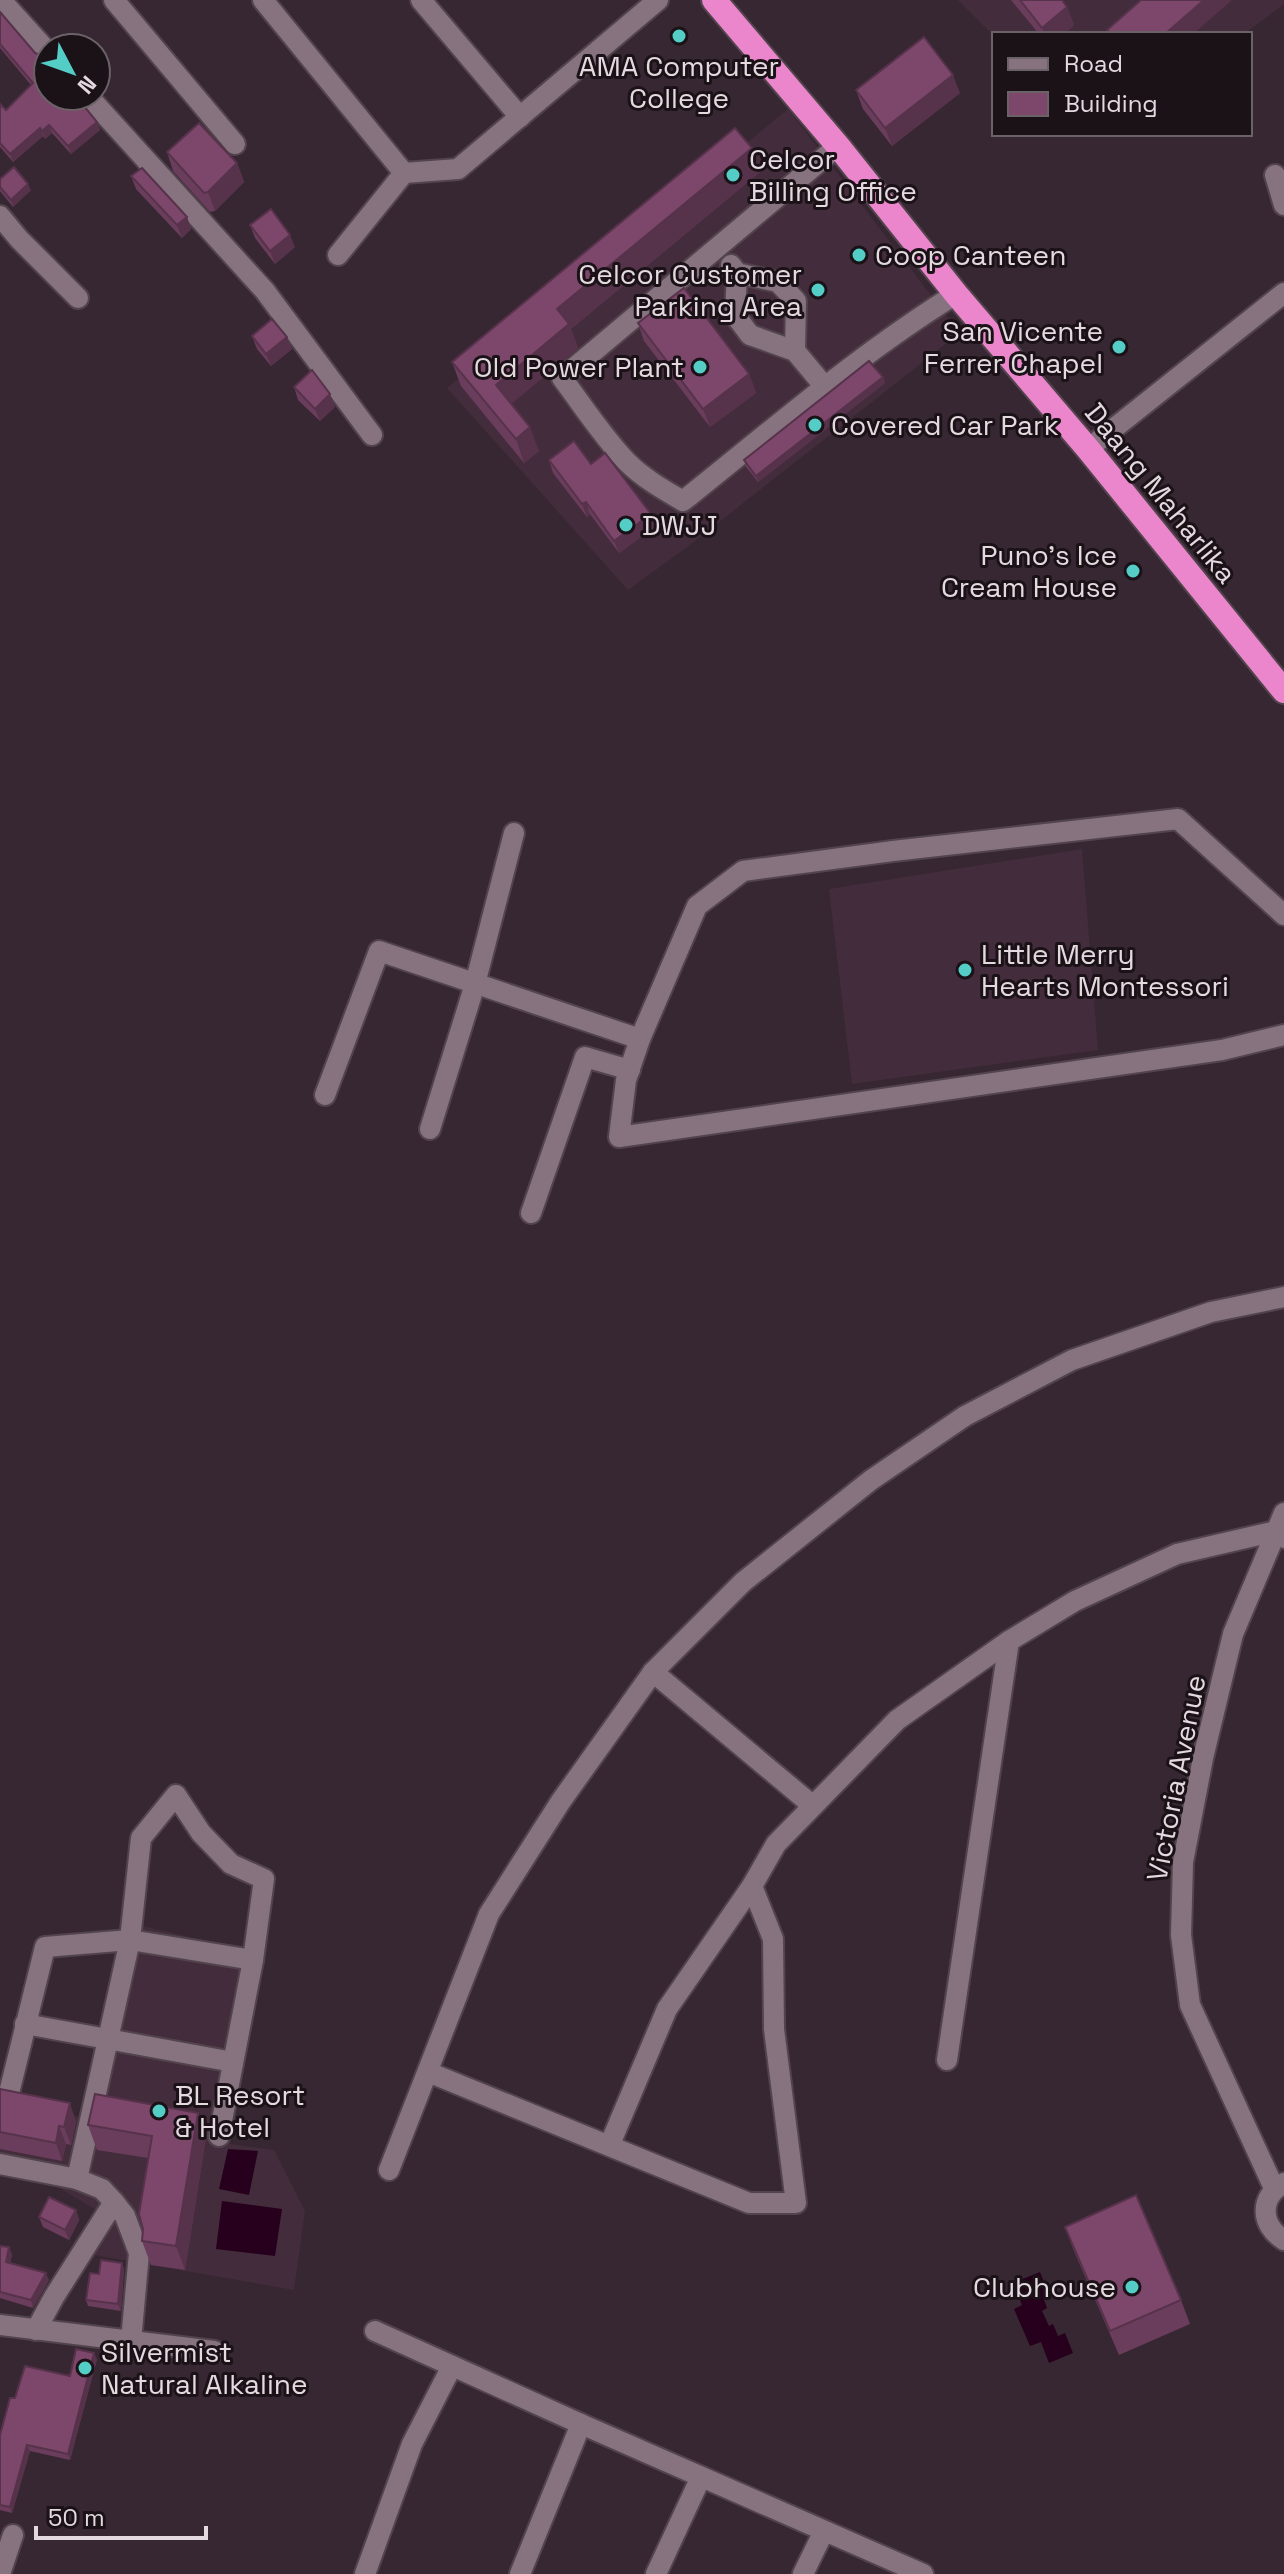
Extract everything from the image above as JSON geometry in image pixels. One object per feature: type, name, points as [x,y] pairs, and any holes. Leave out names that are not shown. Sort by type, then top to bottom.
[{"type":"highway","name":"Daang Maharlika","points":[[714,0],[1088,449],[1284,691]]},
{"type":"street","points":[[1,0],[32,34]]},
{"type":"street","points":[[114,0],[235,144]]},
{"type":"street","points":[[263,0],[404,173]]},
{"type":"street","points":[[421,0],[520,117]]},
{"type":"street","points":[[338,255],[404,173],[458,169],[658,0]]},
{"type":"street","points":[[103,112],[265,291],[372,435]]},
{"type":"street","points":[[838,146],[562,378],[596,423],[628,463],[657,486],[683,501],[825,387],[956,294]]},
{"type":"street","points":[[1275,175],[1284,205]]},
{"type":"street","points":[[0,216],[78,298]]},
{"type":"street","points":[[718,249],[737,273],[778,282],[796,301],[795,351]]},
{"type":"street","points":[[737,273],[735,315],[750,335],[795,351],[825,387]]},
{"type":"street","points":[[1088,449],[1284,293]]},
{"type":"street","points":[[1284,915],[1178,819],[743,871],[697,906],[640,1039],[630,1070],[619,1137],[1222,1050],[1284,1035]]},
{"type":"street","points":[[430,1129],[475,984],[514,833]]},
{"type":"street","points":[[325,1095],[379,951],[640,1039]]},
{"type":"street","points":[[531,1213],[585,1057],[630,1070]]},
{"type":"street","points":[[389,2170],[489,1914],[561,1801],[653,1672],[743,1582],[871,1480],[965,1416],[1072,1360],[1211,1312],[1284,1297]]},
{"type":"street","points":[[610,2144],[667,2009],[752,1886],[776,1844],[897,1720],[1009,1641],[1075,1601],[1177,1554],[1281,1527]]},
{"type":"street","name":"Victoria Avenue","points":[[1281,1527],[1233,1634],[1203,1758],[1183,1862],[1181,1935],[1190,2005],[1279,2186],[1268,2197],[1265,2217],[1269,2227],[1284,2240]]},
{"type":"street","points":[[947,2060],[1009,1641]]},
{"type":"street","points":[[653,1672],[812,1805]]},
{"type":"street","points":[[77,2179],[130,1940],[141,1838],[176,1795],[201,1833],[231,1864],[264,1879],[253,1960],[219,2136]]},
{"type":"street","points":[[428,2072],[749,2203],[796,2203],[774,2029],[773,1939],[752,1886]]},
{"type":"street","points":[[10,2089],[45,1947],[130,1940],[253,1960]]},
{"type":"street","points":[[25,2024],[233,2062]]},
{"type":"street","points":[[0,2164],[77,2179],[102,2189],[125,2216],[139,2253],[131,2341]]},
{"type":"street","points":[[36,2330],[114,2202]]},
{"type":"street","points":[[0,2325],[214,2351]]},
{"type":"street","points":[[375,2331],[923,2574]]},
{"type":"street","points":[[365,2574],[412,2444],[452,2366]]},
{"type":"street","points":[[520,2574],[581,2424]]},
{"type":"street","points":[[656,2574],[701,2477]]},
{"type":"street","points":[[803,2574],[824,2531]]},
{"type":"street","points":[[0,2574],[13,2535]]},
{"type":"shaded area","points":[[958,0],[1284,0],[1284,4],[1247,32],[992,34]]},
{"type":"shaded area","points":[[788,109],[960,333],[628,590],[447,388]]},
{"type":"shaded area","name":"Little Merry Hearts Montessori","points":[[1082,849],[1098,1050],[852,1084],[829,889]]},
{"type":"shaded area","name":"BL Resort & Hotel","points":[[122,1921],[265,1955],[230,2144],[274,2150],[305,2211],[294,2290],[88,2254],[98,2211],[54,2185],[0,2174],[0,2104],[80,2117]]},
{"type":"shaded area","points":[[228,2149],[258,2151],[249,2195],[219,2189]]},
{"type":"shaded area","points":[[222,2201],[282,2209],[275,2256],[216,2249]]},
{"type":"shaded area","points":[[1040,2272],[1049,2295],[1043,2297],[1047,2308],[1042,2311],[1058,2336],[1065,2333],[1073,2353],[1049,2363],[1041,2342],[1030,2346],[1014,2309],[1022,2305],[1013,2283]]},
{"type":"building","points":[[1020,0],[1062,0],[1067,7],[1042,28]]},
{"type":"building","points":[[1141,0],[1204,0],[1167,32],[1107,30]]},
{"type":"building","points":[[0,12],[32,49],[32,82],[0,44]]},
{"type":"building","points":[[924,37],[953,75],[885,128],[856,90]]},
{"type":"building","points":[[32,84],[32,112],[89,112],[97,122],[68,146],[49,125],[42,131],[40,128],[10,154],[0,143],[0,104],[6,110]]},
{"type":"building","points":[[199,123],[237,163],[204,193],[167,152]]},
{"type":"building","points":[[735,128],[752,148],[557,309],[569,324],[496,385],[530,427],[516,439],[452,362]]},
{"type":"building","points":[[14,167],[28,184],[11,200],[0,187],[0,179]]},
{"type":"building","points":[[142,168],[187,217],[177,225],[131,176]]},
{"type":"building","points":[[271,209],[290,235],[270,251],[250,225]]},
{"type":"building","name":"Old Power Plant","points":[[684,288],[749,374],[703,409],[638,323]]},
{"type":"building","points":[[272,319],[287,337],[266,354],[252,336]]},
{"type":"building","name":"Covered Car Park","points":[[869,361],[883,377],[756,476],[744,460]]},
{"type":"building","points":[[312,370],[330,394],[315,409],[294,387]]},
{"type":"building","points":[[574,441],[591,464],[605,453],[651,514],[614,541],[586,502],[582,504],[549,460]]},
{"type":"building","points":[[0,2089],[70,2103],[64,2127],[59,2126],[56,2143],[0,2132]]},
{"type":"building","points":[[95,2094],[198,2113],[176,2246],[142,2241],[139,2214],[152,2136],[88,2125]]},
{"type":"building","name":"Clubhouse","points":[[1136,2195],[1181,2300],[1110,2331],[1065,2227]]},
{"type":"building","points":[[49,2197],[76,2210],[65,2230],[39,2217]]},
{"type":"building","points":[[0,2246],[9,2247],[6,2262],[46,2273],[31,2300],[0,2292]]},
{"type":"building","points":[[101,2260],[122,2263],[118,2304],[86,2300],[90,2273],[99,2274]]},
{"type":"building","points":[[76,2349],[94,2353],[68,2454],[27,2445],[10,2507],[0,2505],[0,2435],[10,2398],[15,2398],[25,2366],[70,2376]]},
{"type":"place","name":"AMA Computer College","points":[[679,36]]},
{"type":"place","name":"Celcor Billing Office","points":[[733,175]]},
{"type":"place","name":"Coop Canteen","points":[[859,255]]},
{"type":"place","name":"Celcor Customer Parking Area","points":[[818,290]]},
{"type":"place","name":"San Vicente Ferrer Chapel","points":[[1119,347]]},
{"type":"place","name":"Old Power Plant","points":[[700,367]]},
{"type":"place","name":"Covered Car Park","points":[[815,425]]},
{"type":"place","name":"DWJJ","points":[[626,525]]},
{"type":"place","name":"Puno's Ice Cream House","points":[[1133,571]]},
{"type":"place","name":"Little Merry Hearts Montessori","points":[[965,970]]},
{"type":"place","name":"BL Resort & Hotel","points":[[159,2111]]},
{"type":"place","name":"Clubhouse","points":[[1132,2287]]},
{"type":"place","name":"Silvermist Natural Alkaline","points":[[85,2368]]}]
